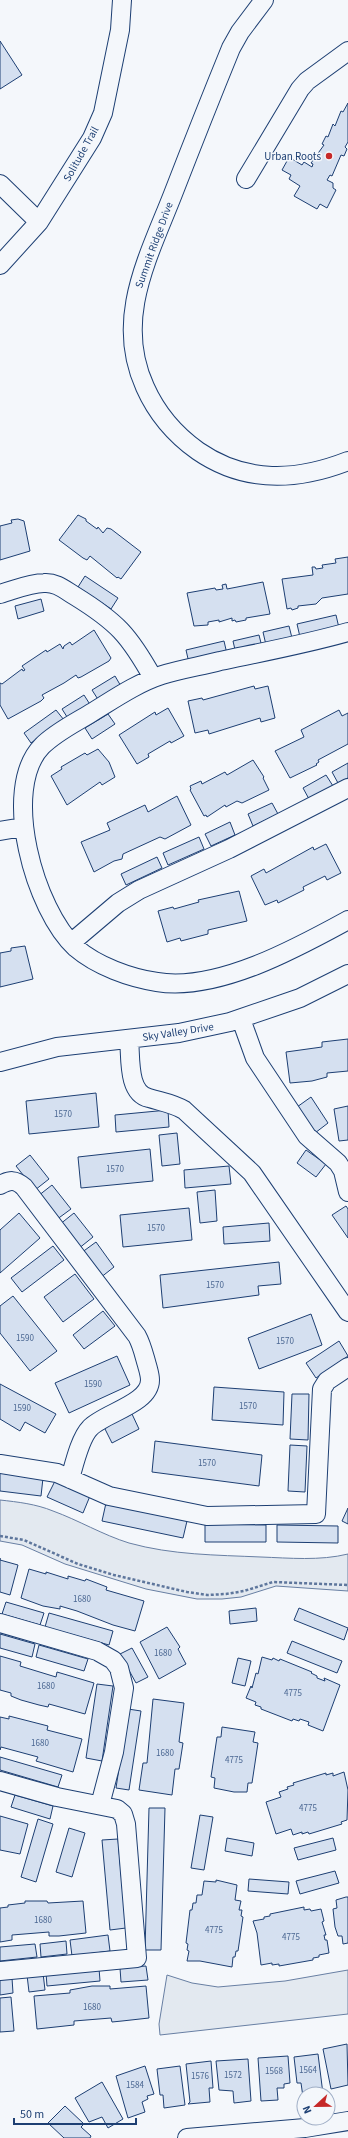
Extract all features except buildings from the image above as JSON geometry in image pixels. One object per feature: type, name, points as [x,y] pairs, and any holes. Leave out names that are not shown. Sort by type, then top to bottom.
[{"type":"street","name":"Solitude Trail","points":[[0,264],[39,222],[92,138],[102,113],[120,30],[122,0]]},
{"type":"street","name":"Summit Ridge Drive","points":[[264,0],[240,32],[231,48],[142,274],[132,317],[135,359],[151,401],[165,422],[183,440],[202,454],[224,465],[249,474],[277,477],[316,473],[348,461]]},
{"type":"street","points":[[246,179],[300,90],[312,77],[348,51]]},
{"type":"street","points":[[0,184],[39,222]]},
{"type":"street","points":[[0,594],[45,583],[58,585],[101,612],[121,629],[136,648],[153,678]]},
{"type":"street","points":[[348,632],[179,670],[143,682],[60,732],[42,745],[33,756],[26,771],[22,792],[23,828],[28,852],[48,908],[72,942],[93,959],[113,969],[159,983],[182,983],[208,979],[276,958],[348,920]]},
{"type":"street","points":[[72,942],[118,903],[139,890],[229,849],[348,788]]},
{"type":"street","points":[[0,831],[23,828]]},
{"type":"street","name":"Sky Valley Drive","points":[[0,1062],[57,1047],[179,1033],[241,1019],[300,998],[348,974]]},
{"type":"street","points":[[241,1019],[255,1058],[307,1136],[338,1163],[343,1171],[348,1192]]},
{"type":"street","points":[[129,1039],[133,1080],[140,1094],[147,1098],[173,1103],[184,1110],[252,1173],[348,1312]]},
{"type":"street","points":[[0,1185],[10,1180],[17,1181],[24,1187],[137,1336],[142,1345],[150,1380],[147,1389],[140,1399],[88,1429],[77,1454],[70,1479]]},
{"type":"street","points":[[0,1464],[57,1473],[109,1496],[192,1515],[316,1514],[322,1389],[327,1381],[348,1367]]},
{"type":"street","points":[[0,1623],[97,1651],[113,1660],[119,1668],[124,1688],[114,1752],[100,1805]]},
{"type":"street","points":[[0,1781],[57,1797],[117,1809],[122,1814],[126,1824],[137,1958],[0,1971]]},
{"type":"street","points":[[187,2138],[305,2128],[348,2121]]},
{"type":"path","points":[[0,1536],[24,1540],[78,1564],[114,1575],[186,1592],[207,1595],[244,1591],[273,1582],[348,1585]]},
{"type":"shaded area","points":[[0,1500],[47,1509],[119,1540],[161,1550],[211,1555],[293,1558],[327,1558],[348,1554],[348,1591],[276,1586],[241,1597],[197,1599],[146,1589],[65,1564],[22,1545],[0,1541]]},
{"type":"shaded area","points":[[348,1970],[348,2014],[160,2035],[159,2024],[167,1975],[192,1983],[218,1987],[285,1981]]},
{"type":"place","name":"Urban Roots","points":[[329,156]]}]
